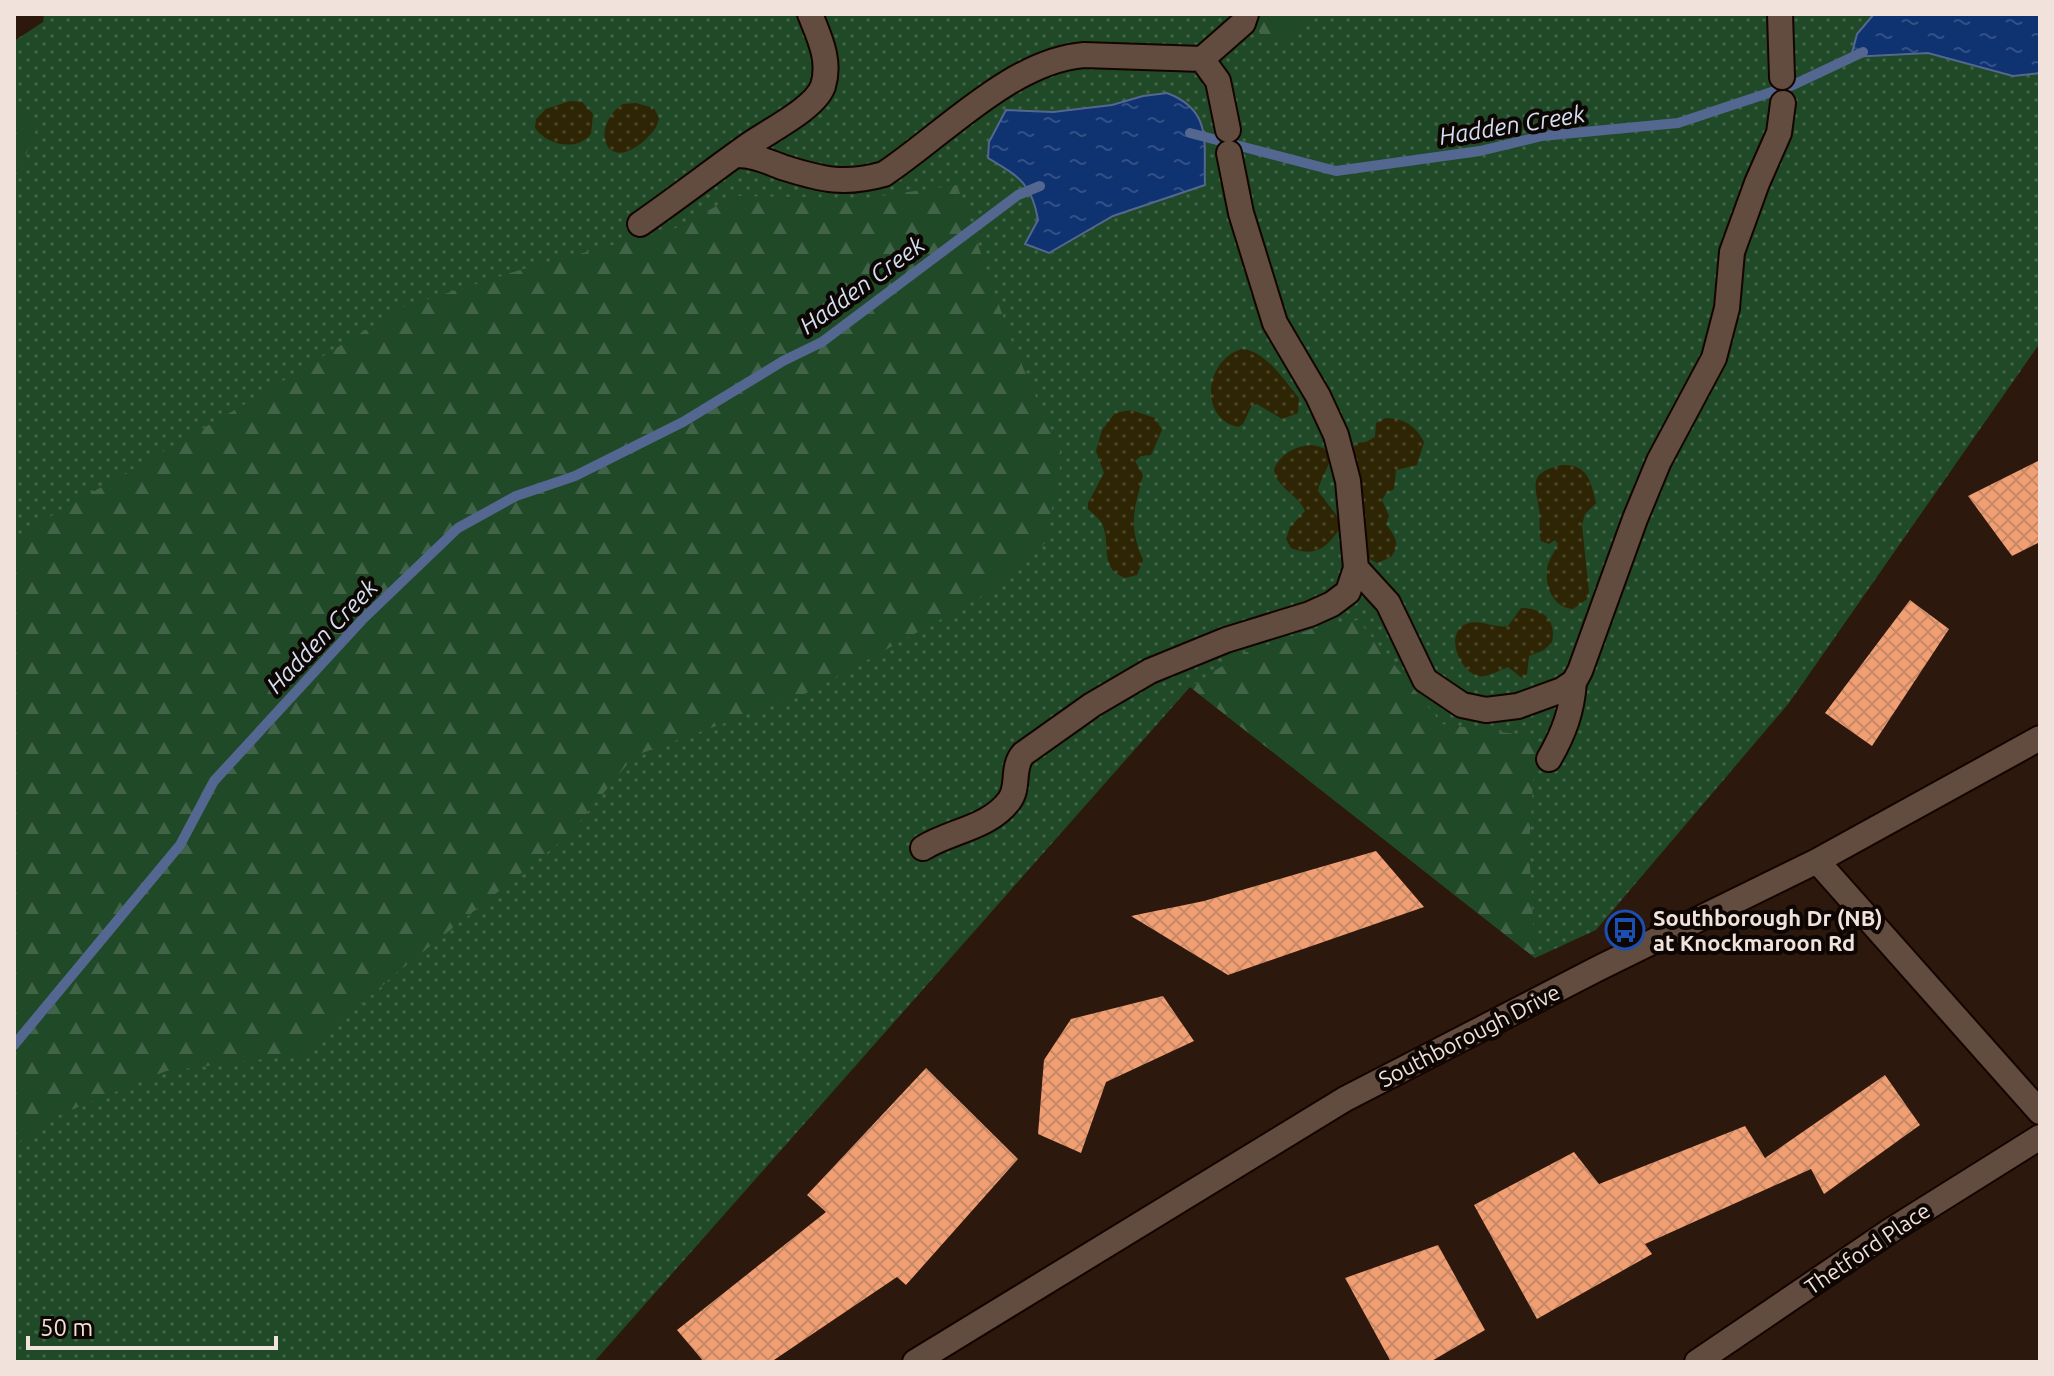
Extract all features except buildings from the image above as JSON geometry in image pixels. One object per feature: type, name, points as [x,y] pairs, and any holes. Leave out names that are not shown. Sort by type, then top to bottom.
[{"type":"street","points":[[640,224],[776,126],[796,115],[818,96],[823,86],[825,55],[810,14]]},
{"type":"street","points":[[737,155],[753,155],[801,173],[837,180],[866,179],[891,170],[991,94],[1039,65],[1066,56],[1084,55],[1202,59],[1243,23],[1246,14]]},
{"type":"street","points":[[1780,14],[1782,77]]},
{"type":"street","points":[[923,848],[942,837],[968,829],[1006,805],[1014,793],[1018,760],[1023,754],[1105,696],[1150,671],[1226,640],[1322,610],[1348,592],[1356,568],[1348,481],[1336,435],[1318,396],[1275,323],[1241,213],[1218,81],[1202,59]]},
{"type":"street","points":[[1549,759],[1564,734],[1573,704],[1574,682],[1635,519],[1675,426],[1705,379],[1714,358],[1727,308],[1732,252],[1779,133],[1783,103]]},
{"type":"street","points":[[1356,568],[1388,603],[1425,680],[1462,705],[1486,710],[1518,706],[1562,690],[1574,682]]},
{"type":"street","name":"Southborough Drive","points":[[915,1362],[1345,1099],[1599,968],[1817,861],[2040,738]]},
{"type":"street","points":[[1817,861],[2040,1112]]},
{"type":"street","name":"Thetford Place","points":[[1697,1362],[1890,1231],[2040,1137]]},
{"type":"green space","points":[[44,14],[2040,14],[2040,343],[1789,703],[1596,930],[1535,958],[1190,687],[594,1362],[14,1362],[14,41],[43,22]]},
{"type":"green space","points":[[1250,14],[1317,14],[1285,41],[1263,40]]},
{"type":"green space","points":[[14,96],[36,130],[14,183]]},
{"type":"green space","points":[[957,185],[1013,345],[1062,456],[1045,543],[978,599],[809,692],[634,756],[569,835],[399,971],[304,1054],[166,1071],[47,1120],[14,1146],[14,544],[41,522],[252,400],[403,307],[520,270],[676,228],[735,196],[866,198]]},
{"type":"green space","points":[[1358,620],[1442,724],[1536,737],[1529,847],[1535,958],[1190,687],[1239,655],[1312,629]]},
{"type":"sand","points":[[570,101],[582,102],[593,114],[591,134],[578,143],[562,144],[540,134],[535,128],[536,119],[546,109]]},
{"type":"sand","points":[[636,103],[654,108],[659,118],[656,127],[632,149],[620,153],[612,150],[606,144],[606,124],[623,104]]},
{"type":"sand","points":[[1242,349],[1259,355],[1281,375],[1299,398],[1298,413],[1282,419],[1257,404],[1252,405],[1243,424],[1238,427],[1225,422],[1217,413],[1212,402],[1214,376],[1229,355]]},
{"type":"sand","points":[[1131,410],[1155,418],[1162,430],[1151,455],[1141,456],[1135,461],[1143,475],[1134,527],[1143,560],[1137,575],[1125,578],[1117,574],[1109,563],[1103,526],[1088,509],[1088,503],[1104,473],[1096,451],[1102,430],[1115,413]]},
{"type":"sand","points":[[1386,418],[1409,424],[1424,442],[1417,465],[1396,470],[1394,489],[1386,493],[1382,500],[1389,516],[1386,524],[1396,544],[1391,557],[1377,563],[1364,556],[1350,453],[1356,443],[1375,437],[1376,423]]},
{"type":"sand","points":[[1311,445],[1322,448],[1330,457],[1318,491],[1337,516],[1340,528],[1320,549],[1307,552],[1291,548],[1286,539],[1290,527],[1305,511],[1279,481],[1274,469],[1289,452]]},
{"type":"sand","points":[[1562,465],[1571,465],[1583,471],[1590,481],[1596,503],[1585,514],[1582,525],[1589,592],[1587,599],[1573,609],[1555,600],[1549,589],[1548,566],[1558,544],[1555,540],[1549,544],[1541,541],[1536,491],[1539,475]]},
{"type":"sand","points":[[1521,608],[1535,610],[1546,617],[1552,627],[1552,642],[1544,650],[1529,656],[1527,674],[1522,678],[1508,667],[1485,676],[1471,673],[1457,653],[1458,630],[1475,622],[1508,626]]},
{"type":"water","points":[[1874,14],[2040,14],[2040,73],[2013,76],[1928,53],[1851,57],[1857,34]]},
{"type":"water","points":[[1167,93],[1182,100],[1199,119],[1203,130],[1205,185],[1113,216],[1049,253],[1025,244],[1038,220],[1032,197],[1022,182],[988,158],[989,142],[1006,110],[1053,112],[1112,105]]},
{"type":"waterway","name":"Hadden Creek","points":[[1190,133],[1336,171],[1480,151],[1542,136],[1678,123],[1793,85],[1863,52]]},
{"type":"waterway","name":"Hadden Creek","points":[[14,1045],[180,845],[214,781],[362,620],[458,528],[516,496],[575,476],[683,422],[783,361],[822,342],[1018,195],[1040,186]]},
{"type":"place","name":"Southborough Dr (NB) at Knockmaroon Rd","points":[[1625,930]]}]
